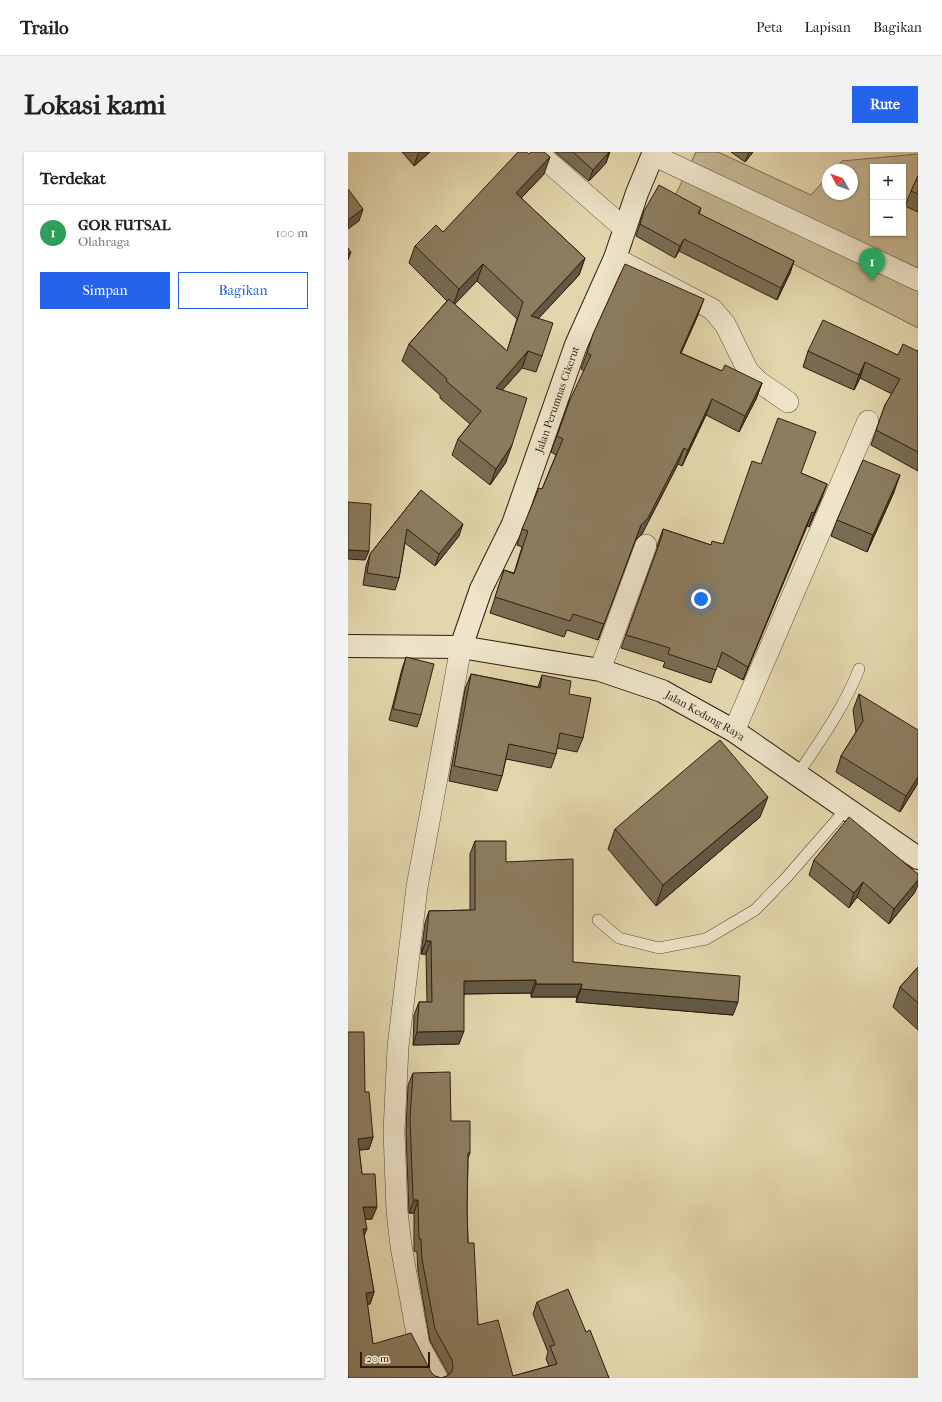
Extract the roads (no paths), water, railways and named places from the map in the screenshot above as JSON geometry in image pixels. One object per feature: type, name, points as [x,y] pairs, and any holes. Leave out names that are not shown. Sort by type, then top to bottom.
[{"type":"street","points":[[537,152],[625,229]]},
{"type":"street","points":[[654,153],[918,280]]},
{"type":"street","name":"Jalan Perumnas Cikerut","points":[[460,647],[481,590],[513,524],[576,344],[615,258],[654,153]]},
{"type":"street","points":[[615,258],[712,309],[725,324],[748,371],[759,382],[788,402]]},
{"type":"street","points":[[734,731],[868,421]]},
{"type":"street","points":[[600,670],[646,545]]},
{"type":"street","name":"Jalan Kedung Raya","points":[[348,646],[460,647],[600,670],[662,691],[734,731],[918,858]]},
{"type":"street","points":[[437,1378],[419,1345],[401,1246],[397,1211],[394,1131],[398,1047],[417,887],[460,647]]},
{"type":"lane","points":[[798,774],[824,734],[855,679],[859,669]]},
{"type":"lane","points":[[598,920],[619,938],[659,948],[706,939],[755,910],[786,878],[847,808]]},
{"type":"place","name":"GOR FUTSAL","points":[[872,281]]}]
